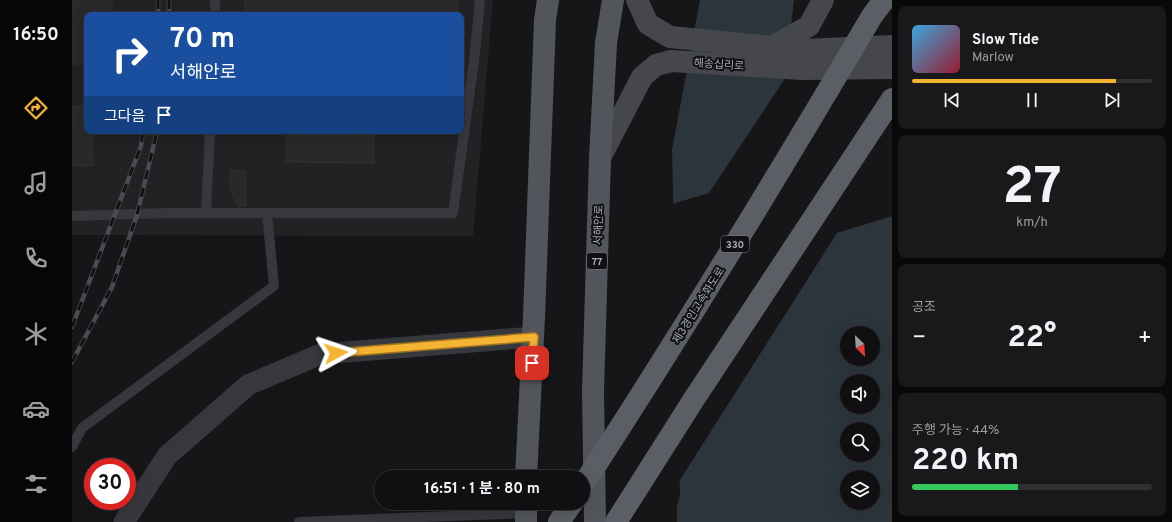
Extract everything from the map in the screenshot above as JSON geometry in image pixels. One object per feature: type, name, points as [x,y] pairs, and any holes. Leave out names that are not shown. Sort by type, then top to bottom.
[{"type":"highway","name":"제3경인고속화도로","points":[[590,474],[669,352],[783,168],[872,16],[884,0]]},
{"type":"highway","points":[[616,522],[690,406],[892,99]]},
{"type":"highway","points":[[559,522],[567,510]]},
{"type":"main road","points":[[526,470],[534,337],[544,52],[548,0]]},
{"type":"main road","name":"서해안로","points":[[595,522],[593,391],[600,158],[606,43],[613,0]]},
{"type":"main road","name":"해송십리로","points":[[637,0],[648,24],[670,37],[804,50],[892,46]]},
{"type":"main road","points":[[772,47],[809,26],[823,0]]},
{"type":"main road","name":"해송십리로","points":[[600,158],[642,77],[656,65],[672,60],[802,69],[892,68]]},
{"type":"street","points":[[124,522],[167,456],[248,385],[321,354],[534,337]]},
{"type":"lane","points":[[215,0],[215,12]]},
{"type":"lane","points":[[464,133],[474,61],[480,0]]},
{"type":"lane","points":[[206,213],[210,134]]},
{"type":"lane","points":[[72,216],[206,213],[453,213],[464,134]]},
{"type":"lane","points":[[72,447],[82,428],[274,286],[267,213]]},
{"type":"lane","points":[[300,522],[526,513]]},
{"type":"shaded area","points":[[72,0],[493,0],[473,236],[72,235]]},
{"type":"shaded area","points":[[700,0],[794,0],[779,125],[892,133],[892,522],[677,522],[677,506],[680,495],[672,150]]},
{"type":"pier","points":[[786,77],[781,123],[892,131],[892,216],[837,233],[678,483],[672,204],[709,193]]},
{"type":"building","points":[[72,0],[112,0],[112,12],[84,12],[84,64],[72,64]]},
{"type":"building","points":[[245,0],[458,0],[458,12],[245,12]]},
{"type":"building","points":[[72,106],[84,106],[84,134],[92,134],[93,166],[72,166]]},
{"type":"building","points":[[287,135],[374,136],[374,163],[286,162]]},
{"type":"building","points":[[230,170],[246,171],[246,206],[238,206],[230,188]]},
{"type":"railway","points":[[158,0],[158,12]]},
{"type":"railway","points":[[169,0],[169,12]]},
{"type":"railway","points":[[72,327],[141,146],[143,134]]},
{"type":"railway","points":[[72,362],[112,287],[137,215],[156,134]]},
{"type":"route","points":[[336,353],[534,337],[532,363]]}]
